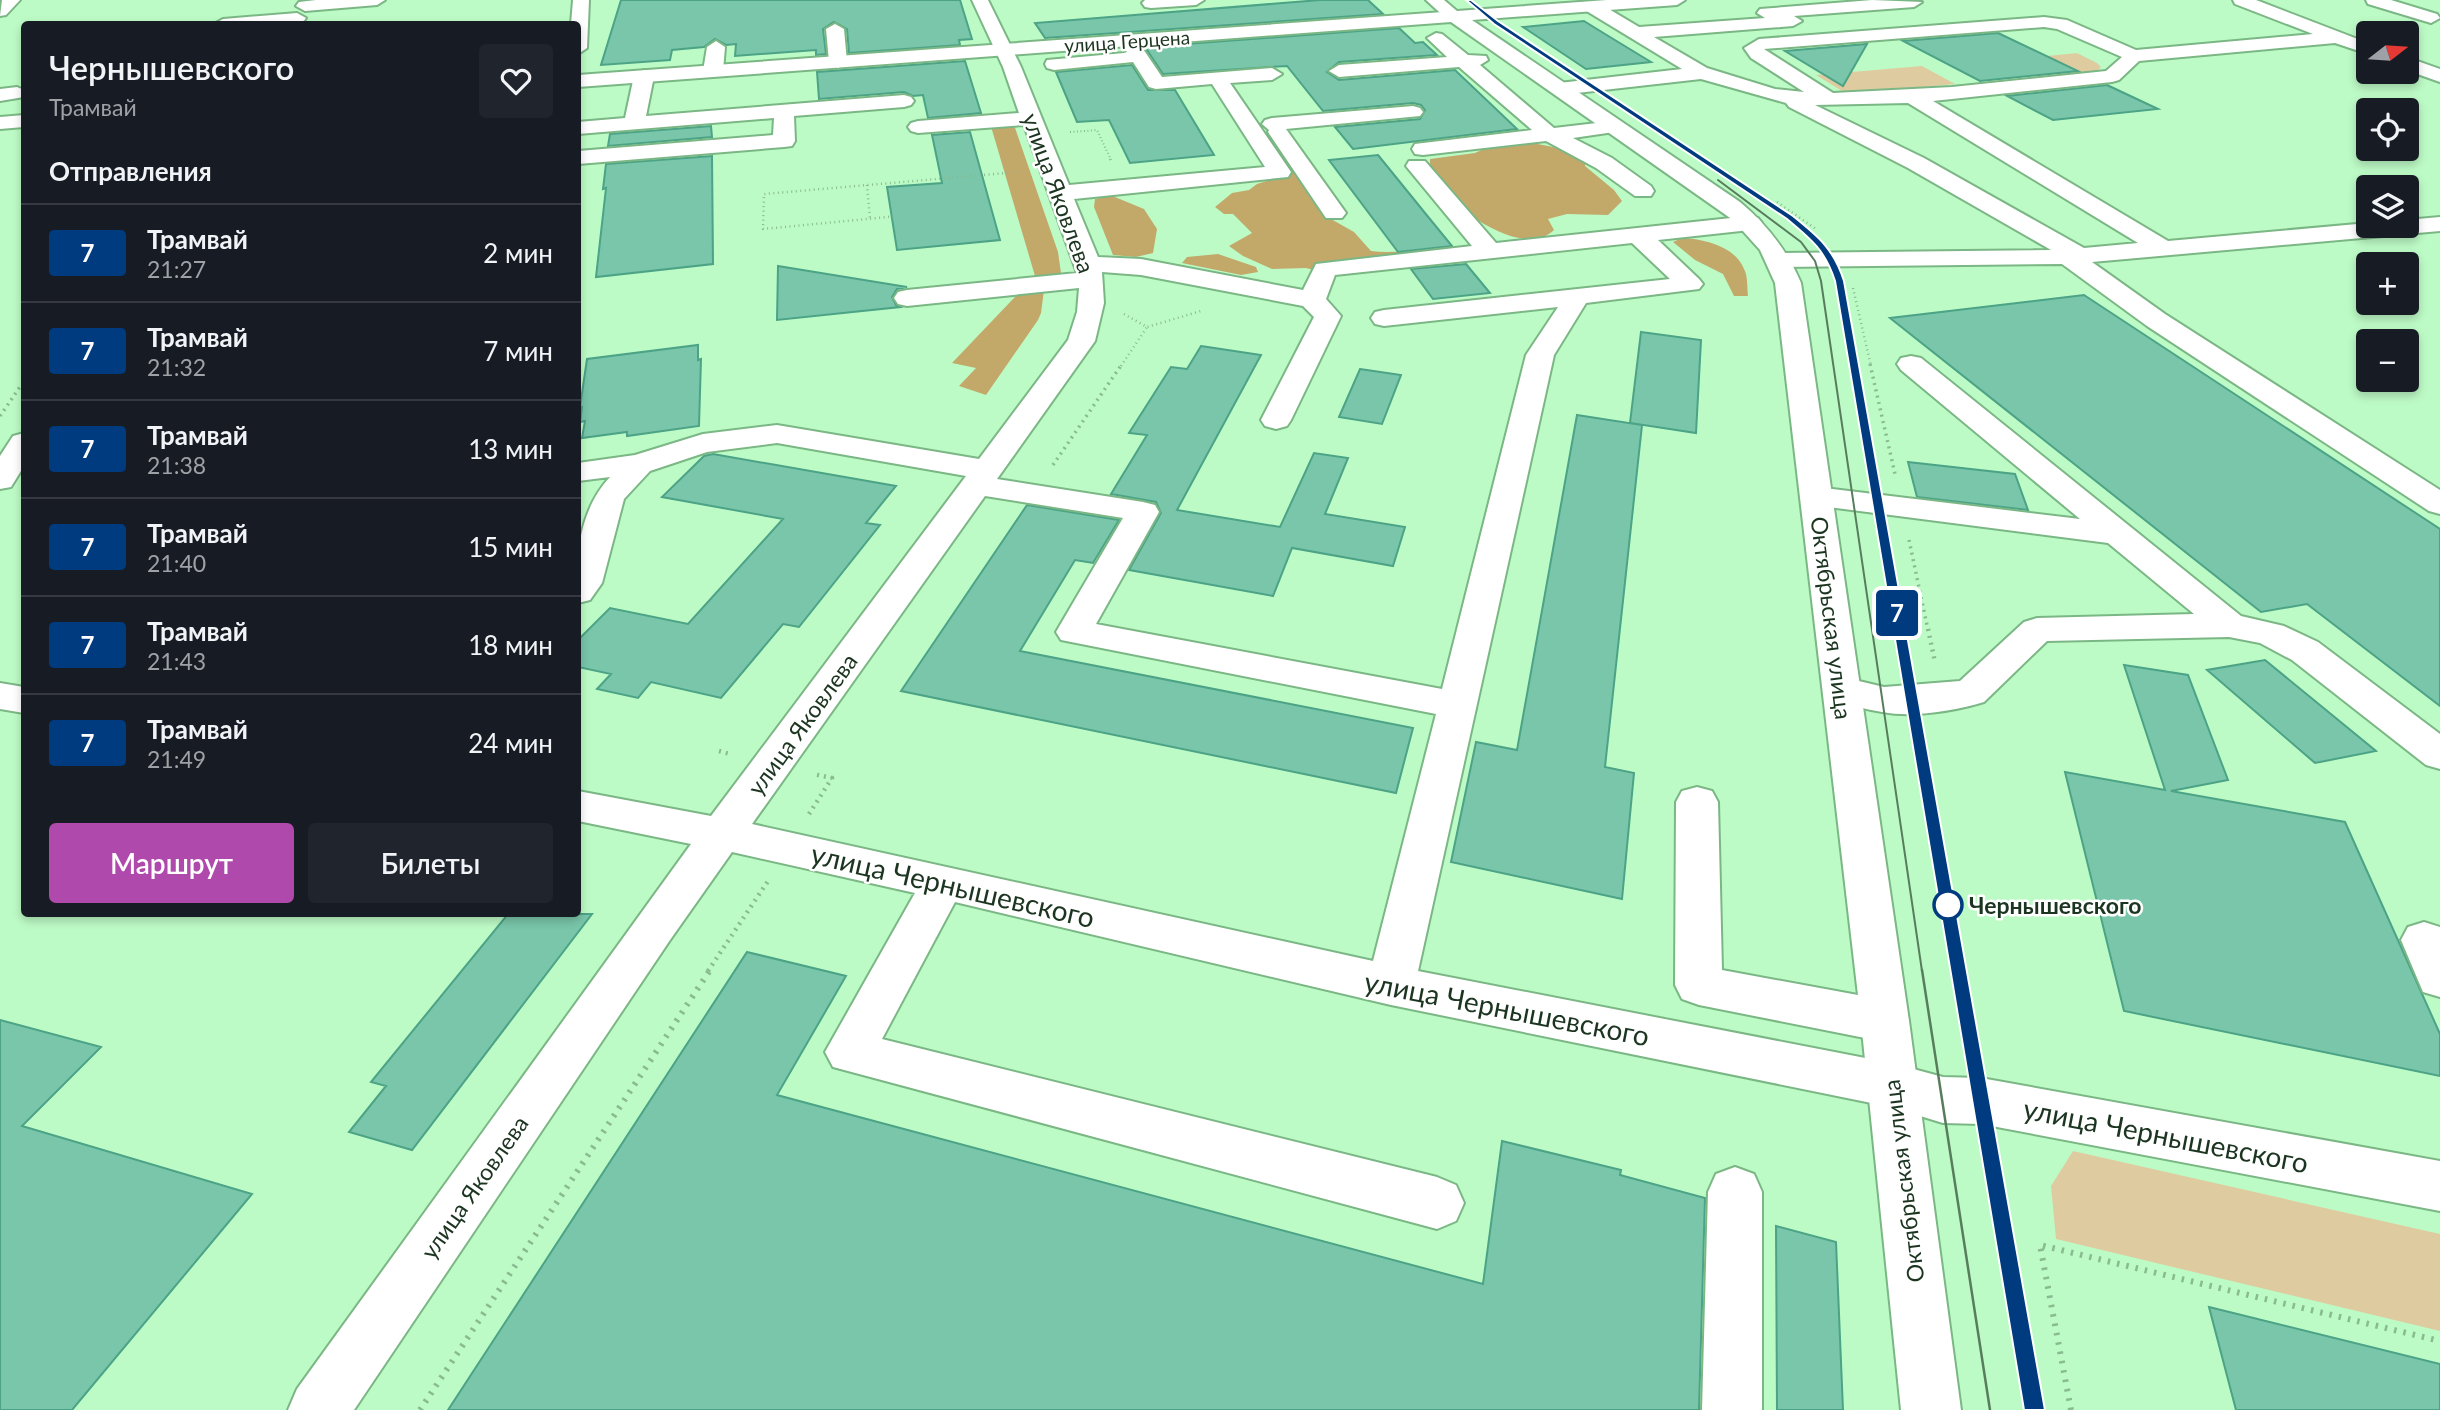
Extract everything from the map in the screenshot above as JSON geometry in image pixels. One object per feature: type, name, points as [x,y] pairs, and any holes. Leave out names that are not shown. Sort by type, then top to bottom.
[{"type":"main road","points":[[0,10],[12,0]]},
{"type":"main road","points":[[242,21],[377,0]]},
{"type":"main road","points":[[580,21],[581,0]]},
{"type":"main road","name":"улица Яковлева","points":[[318,1410],[722,833],[1081,341],[1091,316],[1090,271],[1061,193],[1046,125],[1004,50],[980,0]]},
{"type":"main road","points":[[1151,4],[1196,0]]},
{"type":"main road","name":"улица Герцена","points":[[581,81],[1004,50],[1133,48],[1442,18],[1677,0]]},
{"type":"main road","points":[[2241,0],[2356,44]]},
{"type":"main road","points":[[2374,0],[2431,19]]},
{"type":"main road","points":[[1912,1],[1932,10],[1628,29],[1912,1]]},
{"type":"main road","points":[[1591,6],[1701,73]]},
{"type":"main road","points":[[1442,18],[1464,61],[1549,134],[1604,163],[1643,191]]},
{"type":"main road","name":"Октябрьская улица","points":[[1442,18],[1512,57],[1750,223],[1780,260],[1788,283],[1842,690],[1931,1410]]},
{"type":"main road","points":[[1828,99],[1758,54],[1754,48],[1759,44],[2044,22],[2061,24],[2134,56],[2338,37]]},
{"type":"main road","points":[[835,29],[838,62]]},
{"type":"main road","points":[[713,71],[716,47]]},
{"type":"main road","points":[[1054,64],[1127,58],[1133,48],[1156,83],[1272,74]]},
{"type":"main road","points":[[1559,89],[1701,73],[1724,77],[1762,93],[1791,98],[1909,95],[2112,76],[2134,56]]},
{"type":"main road","points":[[1339,71],[1512,57]]},
{"type":"main road","points":[[1249,125],[1413,112],[1372,68]]},
{"type":"main road","points":[[2419,69],[2440,76]]},
{"type":"main road","points":[[634,123],[644,76]]},
{"type":"main road","points":[[1061,193],[1280,172],[1217,78]]},
{"type":"main road","points":[[1909,95],[2166,250]]},
{"type":"main road","points":[[1791,98],[1916,163],[2074,257],[2156,320],[2440,504]]},
{"type":"main road","points":[[581,128],[904,102]]},
{"type":"main road","points":[[581,158],[784,141],[784,111]]},
{"type":"main road","points":[[0,123],[21,121]]},
{"type":"main road","points":[[1272,124],[1334,213]]},
{"type":"main road","points":[[918,127],[1046,125]]},
{"type":"main road","points":[[1489,250],[1420,157],[1549,134],[1614,127]]},
{"type":"main road","points":[[1668,213],[1689,229]]},
{"type":"main road","points":[[1312,300],[1325,269],[1750,223]]},
{"type":"main road","points":[[1780,260],[2074,257],[2440,224]]},
{"type":"main road","points":[[1384,318],[1690,284],[1637,234]]},
{"type":"main road","points":[[907,298],[1090,271],[1141,267],[1312,300],[1328,316],[1276,420]]},
{"type":"main road","points":[[1391,985],[1459,705],[1539,355],[1577,297]]},
{"type":"main road","points":[[1912,364],[2230,625]]},
{"type":"main road","points":[[581,472],[639,464],[703,443],[777,434],[1143,512],[1074,632],[1459,705]]},
{"type":"main road","points":[[0,480],[21,447]]},
{"type":"main road","points":[[581,588],[585,583],[609,497],[639,464]]},
{"type":"main road","points":[[1816,497],[2119,534]]},
{"type":"main road","points":[[1842,690],[1884,700],[1912,700],[1970,693],[2037,630],[2230,625],[2271,634],[2305,650],[2440,755]]},
{"type":"main road","points":[[0,696],[21,700]]},
{"type":"main road","points":[[1697,802],[1699,985],[1885,1021]]},
{"type":"main road","name":"улица Чернышевского","points":[[581,807],[722,833],[1391,985],[1891,1085],[1943,1100],[1981,1101],[2440,1186]]},
{"type":"main road","points":[[943,883],[850,1052],[1437,1203]]},
{"type":"main road","points":[[1732,1410],[1735,1192]]},
{"type":"path","points":[[1046,125],[1097,130],[1122,187]]},
{"type":"path","points":[[898,216],[763,229],[764,194],[1022,171]]},
{"type":"path","points":[[867,185],[870,219]]},
{"type":"path","points":[[1118,310],[1147,327],[1266,292]]},
{"type":"path","points":[[0,416],[21,385]]},
{"type":"path","points":[[420,1410],[730,942]]},
{"type":"path","points":[[2071,1410],[2040,1245],[2440,1341]]},
{"type":"shaded area","points":[[2077,53],[2101,67],[2097,71],[2026,77],[2018,73],[2018,59]]},
{"type":"shaded area","points":[[1922,66],[1955,84],[1847,94],[1816,75]]},
{"type":"shaded area","points":[[1013,122],[1058,252],[1062,280],[1044,290],[1038,320],[986,395],[959,386],[976,368],[952,363],[1035,276],[990,123]]},
{"type":"shaded area","points":[[1523,141],[1563,149],[1586,161],[1585,166],[1614,190],[1622,201],[1608,215],[1567,214],[1548,219],[1554,230],[1540,238],[1524,239],[1505,234],[1469,214],[1453,201],[1432,175],[1430,159],[1475,153],[1490,146]]},
{"type":"shaded area","points":[[1289,167],[1296,170],[1322,201],[1331,219],[1354,232],[1371,251],[1431,251],[1450,254],[1447,258],[1337,276],[1306,268],[1272,269],[1243,256],[1229,246],[1252,233],[1233,214],[1224,214],[1215,207],[1232,193],[1249,190],[1257,184],[1286,175]]},
{"type":"shaded area","points":[[1110,195],[1144,209],[1157,229],[1153,253],[1136,257],[1113,255],[1094,207],[1095,199]]},
{"type":"shaded area","points":[[1682,238],[1709,242],[1734,255],[1745,272],[1748,296],[1734,296],[1723,274],[1695,260],[1673,242]]},
{"type":"shaded area","points":[[1218,254],[1256,267],[1258,272],[1241,275],[1182,263],[1187,257]]},
{"type":"shaded area","points":[[2073,1151],[2440,1234],[2440,1331],[2056,1239],[2051,1186]]},
{"type":"building","points":[[621,0],[960,0],[972,39],[959,40],[960,45],[849,53],[847,29],[834,22],[823,29],[826,54],[816,55],[816,50],[735,56],[736,44],[726,45],[715,39],[704,47],[672,50],[670,60],[601,65]]},
{"type":"building","points":[[1320,0],[1368,0],[1383,14],[1045,38],[1035,23]]},
{"type":"building","points":[[1584,21],[1651,62],[1586,69],[1523,27]]},
{"type":"building","points":[[1399,28],[1415,43],[1423,42],[1437,55],[1339,62],[1327,72],[1339,80],[1455,70],[1517,129],[1353,149],[1335,127],[1420,119],[1425,110],[1421,105],[1413,103],[1323,111],[1287,66],[1163,74],[1145,47]]},
{"type":"building","points":[[1998,33],[2078,71],[1980,81],[1903,41]]},
{"type":"building","points":[[1867,44],[1843,86],[1785,51]]},
{"type":"building","points":[[965,61],[981,113],[928,118],[923,95],[913,96],[904,92],[819,99],[817,72]]},
{"type":"building","points":[[1132,65],[1148,90],[1175,90],[1214,155],[1130,163],[1109,120],[1077,122],[1056,72]]},
{"type":"building","points":[[2107,85],[2158,109],[2053,120],[2007,96]]},
{"type":"building","points":[[711,126],[712,137],[608,146],[610,134]]},
{"type":"building","points":[[970,132],[1000,240],[897,250],[887,187],[942,183],[932,135]]},
{"type":"building","points":[[1378,155],[1452,246],[1398,252],[1329,160]]},
{"type":"building","points":[[712,156],[713,264],[596,277],[606,188],[603,189],[606,164]]},
{"type":"building","points":[[1466,264],[1490,293],[1433,299],[1411,269]]},
{"type":"building","points":[[778,266],[907,287],[897,289],[892,297],[900,307],[777,320]]},
{"type":"building","points":[[2084,295],[2440,529],[2440,706],[2307,604],[2261,612],[1890,318]]},
{"type":"building","points":[[1641,332],[1701,340],[1696,433],[1630,423]]},
{"type":"building","points":[[698,345],[698,360],[701,359],[699,426],[627,436],[627,432],[582,438],[585,421],[581,422],[581,400],[587,359]]},
{"type":"building","points":[[1201,346],[1261,355],[1177,510],[1280,527],[1314,453],[1348,458],[1325,514],[1405,527],[1393,566],[1292,548],[1273,596],[1129,570],[1161,513],[1156,502],[1111,494],[1147,435],[1129,433],[1171,367],[1187,369]]},
{"type":"building","points":[[1360,369],[1401,375],[1382,424],[1339,417]]},
{"type":"building","points":[[1577,415],[1642,425],[1605,767],[1634,773],[1622,899],[1451,862],[1476,742],[1517,750]]},
{"type":"building","points":[[713,454],[896,486],[866,523],[880,525],[799,627],[783,624],[721,698],[651,682],[638,698],[597,689],[611,674],[581,668],[581,637],[610,608],[688,624],[783,519],[662,497],[704,456]]},
{"type":"building","points":[[1908,462],[2015,474],[2028,510],[1917,497]]},
{"type":"building","points":[[1027,505],[1119,520],[1093,563],[1075,560],[1020,651],[1413,728],[1396,793],[901,691]]},
{"type":"building","points":[[2265,660],[2376,751],[2315,763],[2207,670]]},
{"type":"building","points":[[2124,665],[2188,675],[2228,780],[2171,791],[2345,822],[2440,1034],[2440,1076],[2124,1011],[2065,772],[2165,790]]},
{"type":"building","points":[[581,914],[592,914],[412,1150],[349,1132],[386,1086],[371,1082],[506,917],[581,917]]},
{"type":"building","points":[[747,952],[846,976],[777,1095],[1483,1284],[1502,1141],[1621,1170],[1620,1175],[1705,1198],[1699,1410],[448,1410]]},
{"type":"building","points":[[0,1020],[101,1047],[22,1126],[252,1194],[72,1410],[0,1410]]},
{"type":"building","points":[[1776,1226],[1836,1242],[1843,1410],[1777,1410]]},
{"type":"building","points":[[2209,1307],[2440,1364],[2440,1410],[2236,1410]]},
{"type":"tram line","points":[[1469,0],[1496,22],[1790,217],[1806,231],[1836,270],[1840,280],[1959,971]]},
{"type":"tram line","name":"7","points":[[1469,0],[1496,22],[1790,217],[1817,240],[1833,259],[1840,281],[2035,1410]]},
{"type":"tram line","points":[[1718,180],[1801,242],[1815,261],[1821,281],[1922,971]]},
{"type":"tram line","points":[[1922,970],[1990,1410]]},
{"type":"tram line","points":[[1959,970],[2035,1410]]},
{"type":"place","name":"Чернышевского","points":[[1948,905]]}]
